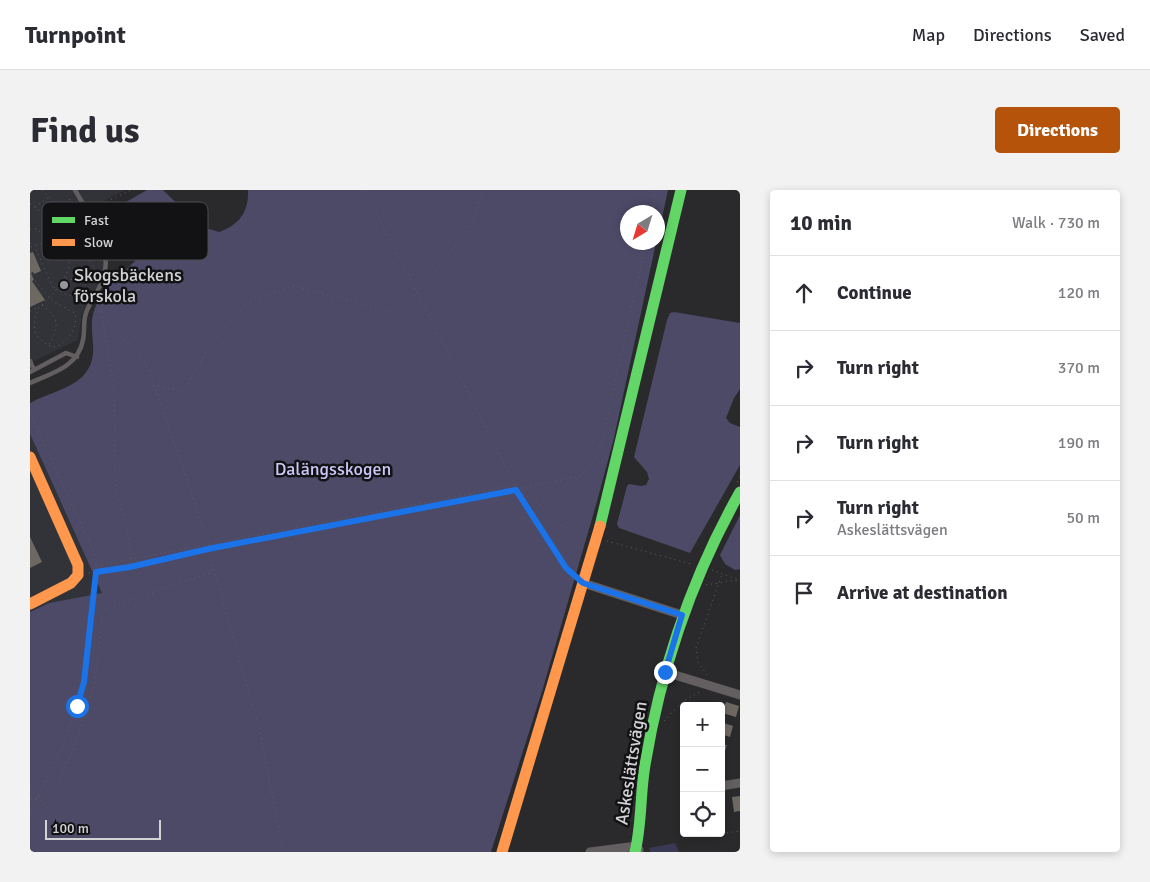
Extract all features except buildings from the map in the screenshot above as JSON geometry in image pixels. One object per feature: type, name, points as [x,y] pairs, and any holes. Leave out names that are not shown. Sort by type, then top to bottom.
[{"type":"main road","points":[[502,852],[595,544],[681,190]]},
{"type":"main road","points":[[30,457],[78,565],[78,575],[71,583],[30,604]]},
{"type":"main road","name":"Askeslättsvägen","points":[[637,850],[644,767],[665,672],[682,615],[701,566],[740,492]]},
{"type":"street","points":[[583,583],[682,615]]},
{"type":"street","points":[[665,672],[707,679],[740,695]]},
{"type":"street","points":[[725,785],[740,783]]},
{"type":"street","points":[[590,852],[637,850]]},
{"type":"lane","points":[[30,383],[68,366],[77,357],[84,337],[85,314],[106,269],[105,260]]},
{"type":"lane","points":[[30,361],[32,371],[66,353],[77,357]]},
{"type":"path","points":[[42,190],[52,202]]},
{"type":"path","points":[[105,202],[131,190]]},
{"type":"path","points":[[365,190],[516,490],[566,568],[583,583]]},
{"type":"path","points":[[153,386],[184,391],[211,342],[251,299],[294,286],[396,313],[418,292],[468,230],[483,190]]},
{"type":"path","points":[[653,205],[656,190]]},
{"type":"path","points":[[64,202],[76,192]]},
{"type":"path","points":[[43,202],[48,198]]},
{"type":"path","points":[[35,208],[42,203]]},
{"type":"path","points":[[30,204],[42,213]]},
{"type":"path","points":[[30,229],[36,229],[42,233]]},
{"type":"path","points":[[30,243],[30,248],[42,244]]},
{"type":"path","points":[[35,247],[53,288],[70,296],[87,297],[84,292],[84,286],[97,272],[89,260]]},
{"type":"path","points":[[78,575],[130,567],[208,549],[578,477],[589,470],[595,461],[603,437],[644,250]]},
{"type":"path","points":[[53,288],[65,278],[70,260]]},
{"type":"path","points":[[65,278],[73,279],[84,286]]},
{"type":"path","points":[[35,281],[50,298],[73,310],[76,316],[74,328],[65,341],[56,347],[49,346],[38,340],[33,327],[39,307]]},
{"type":"path","points":[[30,311],[42,305],[56,290]]},
{"type":"path","points":[[92,300],[100,308],[117,333],[139,353],[150,371],[153,386],[209,544],[208,549],[260,731],[284,852]]},
{"type":"path","points":[[42,305],[53,314],[57,324],[56,333],[49,346]]},
{"type":"path","points":[[100,308],[114,386],[115,483],[131,560],[130,567]]},
{"type":"path","points":[[30,413],[93,550],[96,566],[84,682],[62,747],[30,813]]},
{"type":"path","points":[[96,566],[515,485]]},
{"type":"path","points":[[516,490],[540,504],[555,522],[578,534]]},
{"type":"path","points":[[607,541],[701,566],[740,580]]},
{"type":"path","points":[[30,798],[38,798],[57,784],[72,753],[87,712],[97,671],[103,610],[214,571]]},
{"type":"path","points":[[663,723],[683,701],[700,693],[707,679],[698,662],[696,648],[722,574]]},
{"type":"path","points":[[692,588],[740,580]]},
{"type":"path","points":[[30,789],[88,852]]},
{"type":"path","points":[[725,833],[740,831]]},
{"type":"shaded area","name":"Skogsbäckens förskola","points":[[30,190],[125,190],[102,202],[42,202],[42,260],[102,260],[104,269],[101,279],[82,313],[78,340],[30,363]]},
{"type":"shaded area","points":[[30,434],[102,593],[49,603],[30,612]]},
{"type":"shaded area","points":[[675,843],[679,852],[650,852],[649,848]]},
{"type":"green space","name":"Dalängsskogen","points":[[147,190],[163,190],[175,202],[126,202]]},
{"type":"green space","name":"Dalängsskogen","points":[[248,190],[668,190],[665,205],[620,205],[620,250],[654,250],[614,438],[596,505],[543,688],[491,852],[30,852],[30,612],[49,603],[102,593],[30,434],[30,403],[64,389],[82,377],[88,369],[93,352],[92,317],[98,301],[134,260],[208,260],[208,229],[219,232],[232,226],[245,211]]},
{"type":"green space","points":[[674,312],[740,323],[740,389],[726,418],[730,423],[740,427],[740,465],[690,553],[619,528],[617,524],[627,486],[629,484],[646,485],[649,479],[647,472],[634,457],[667,320],[670,313]]},
{"type":"green space","points":[[740,515],[740,569],[735,570],[725,564],[720,555]]},
{"type":"traffic: fast","points":[[600,526],[681,190]]},
{"type":"traffic: fast","points":[[635,852],[645,765],[669,658],[707,557],[740,492]]},
{"type":"traffic: slow","points":[[30,457],[78,565],[78,575],[71,583],[30,604]]},
{"type":"traffic: slow","points":[[502,852],[600,526]]},
{"type":"place","name":"Skogsbäckens förskola","points":[[64,285]]},
{"type":"route","points":[[77,706],[84,682],[96,572],[130,567],[208,549],[270,539],[516,490],[566,568],[583,583],[682,615],[669,653],[665,672]]}]
